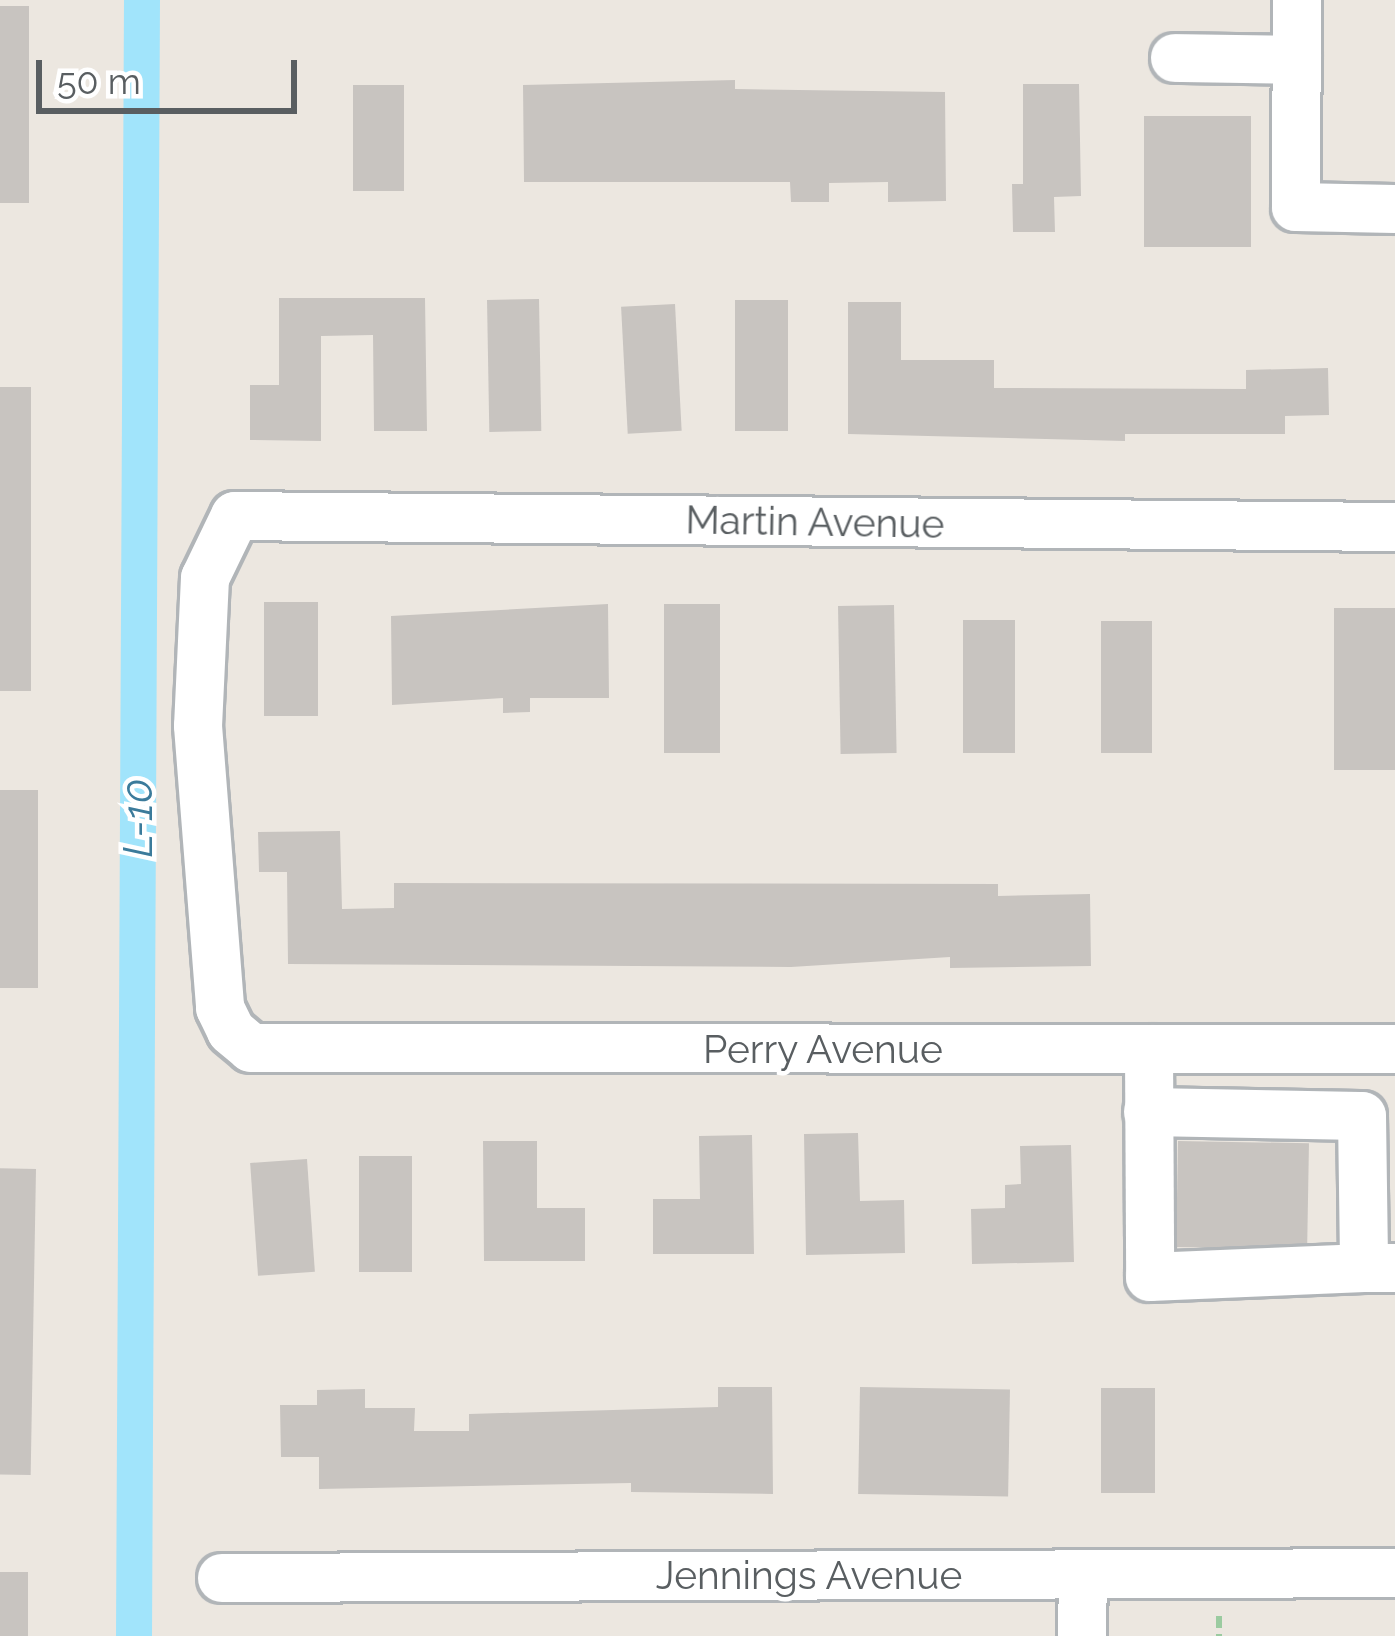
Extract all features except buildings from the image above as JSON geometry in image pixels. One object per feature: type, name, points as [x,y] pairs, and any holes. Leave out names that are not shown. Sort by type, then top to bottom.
[{"type":"street","points":[[1298,0],[1296,207],[1395,209]]},
{"type":"street","points":[[1175,58],[1297,60]]},
{"type":"street","name":"Martin Avenue","points":[[251,1048],[230,1031],[220,1008],[198,727],[205,578],[235,516],[1395,527]]},
{"type":"street","name":"Perry Avenue","points":[[251,1048],[1395,1049]]},
{"type":"street","points":[[1148,1049],[1148,1112],[1150,1277],[1379,1268],[1362,1116],[1148,1112]]},
{"type":"street","name":"Jennings Avenue","points":[[222,1578],[1395,1573]]},
{"type":"street","points":[[1082,1636],[1084,1574]]},
{"type":"path","points":[[1219,1613],[1219,1636]]},
{"type":"waterway","name":"L-10","points":[[134,1636],[142,0]]}]
